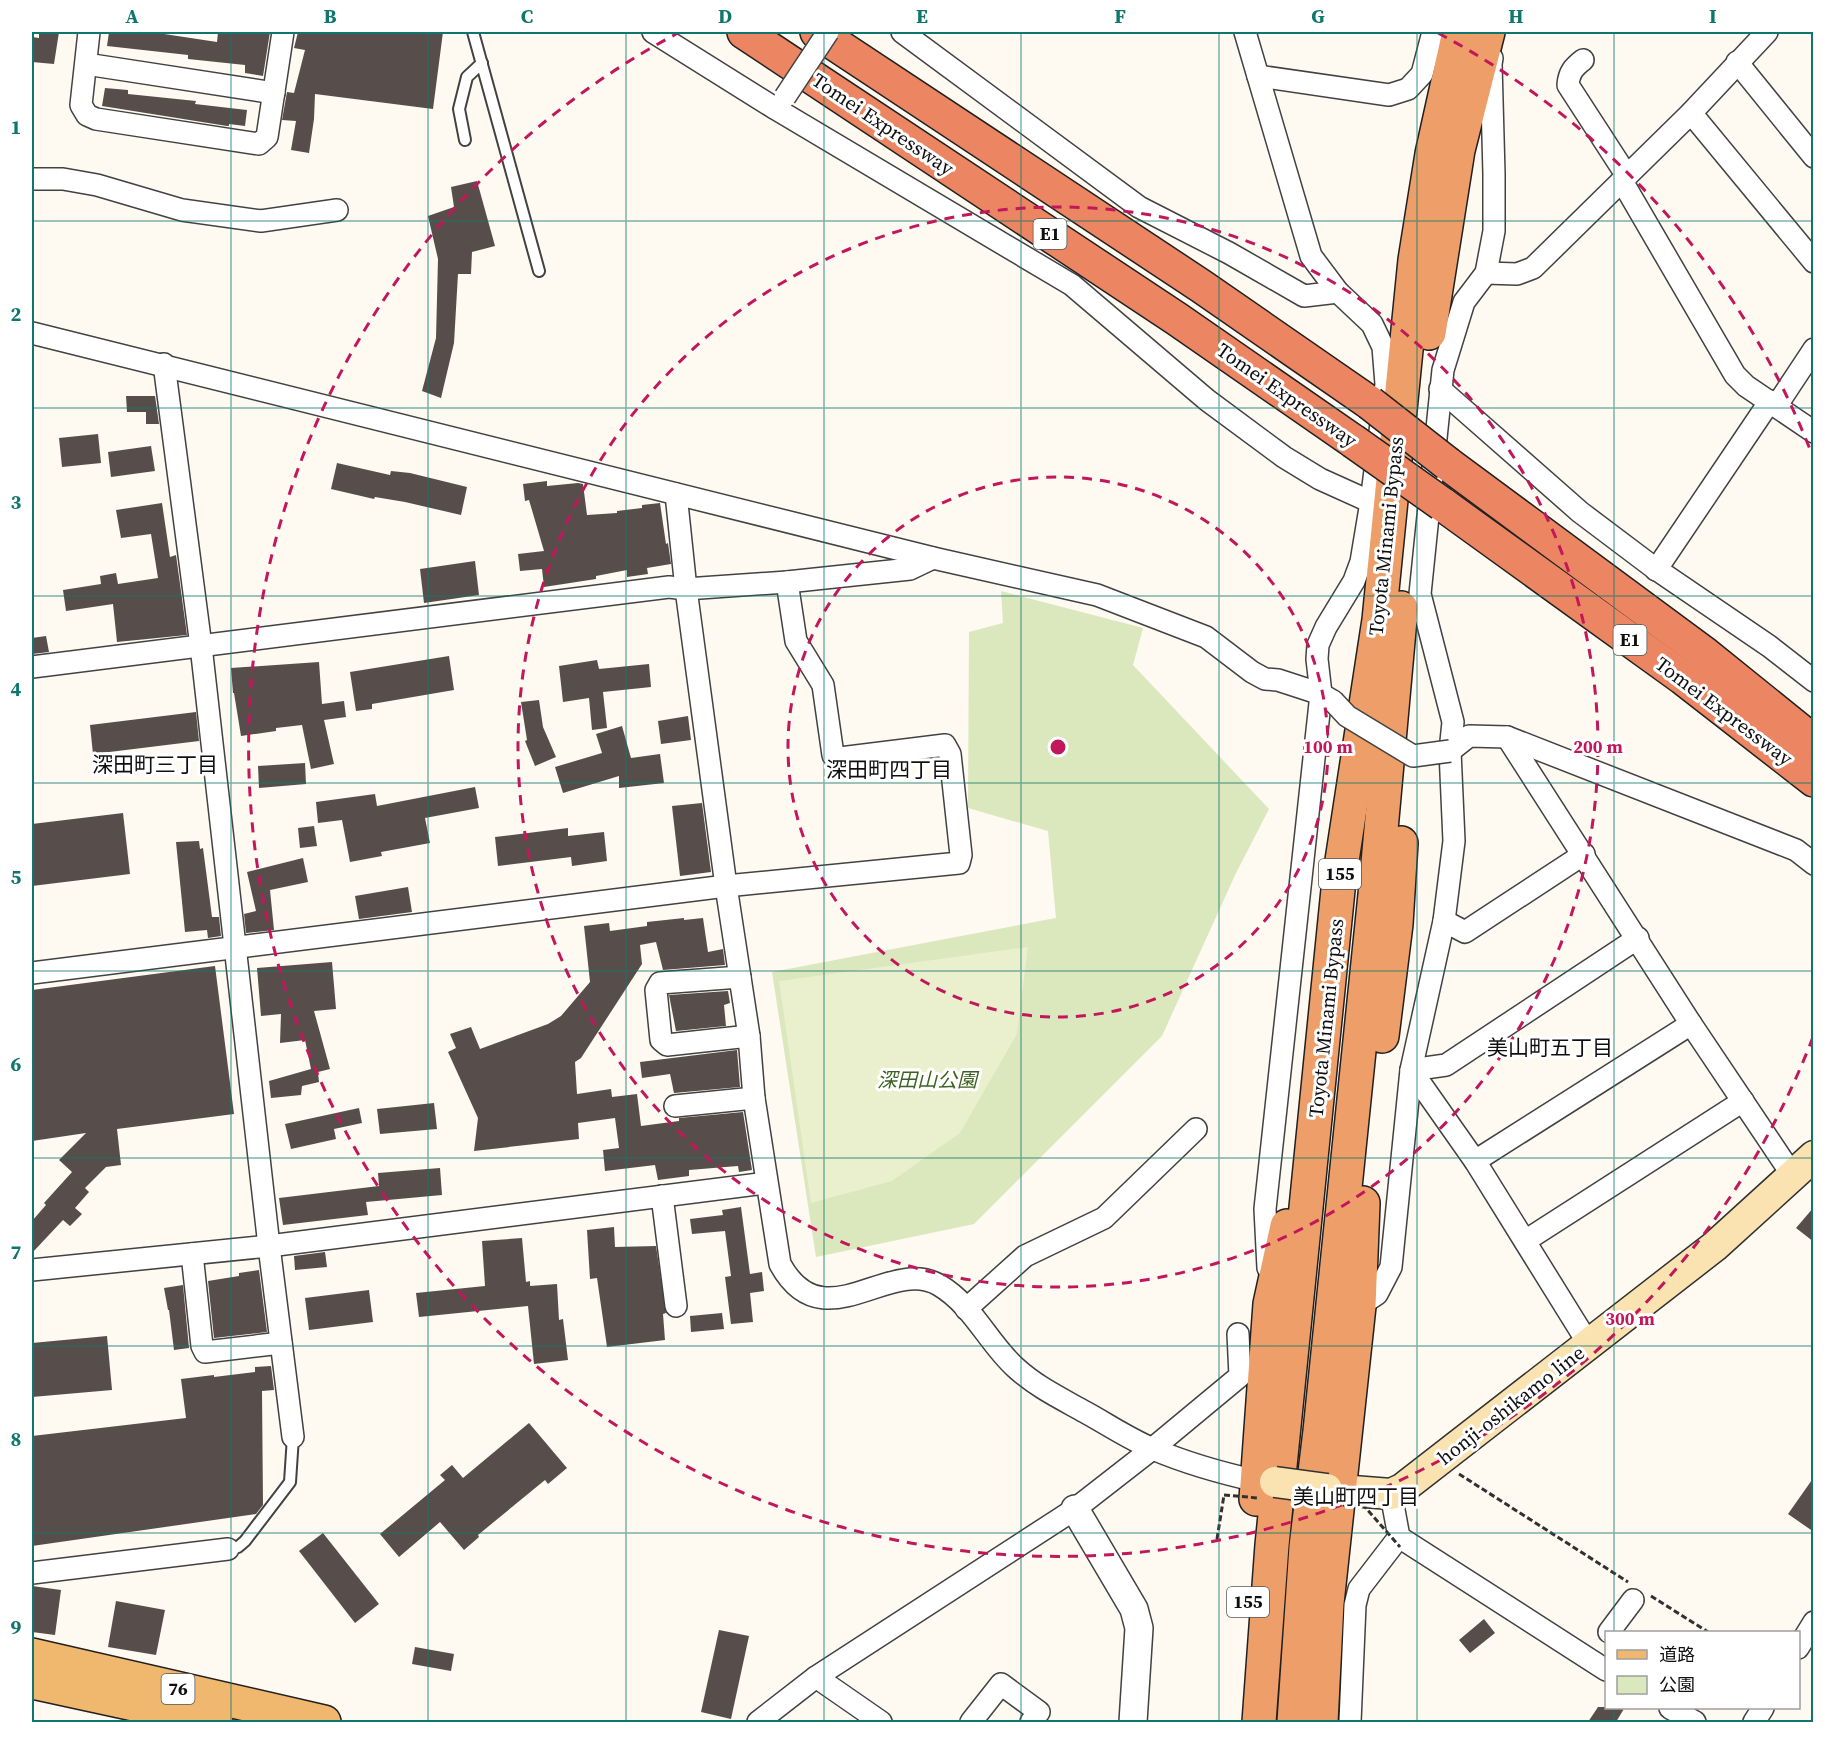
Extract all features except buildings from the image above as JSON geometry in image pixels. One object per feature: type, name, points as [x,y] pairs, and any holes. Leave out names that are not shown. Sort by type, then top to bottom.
[{"type":"highway","name":"Tomei Expressway","points":[[744,32],[1178,319],[1353,441],[1683,678],[1814,780]]},
{"type":"highway","name":"Tomei Expressway","points":[[817,32],[1202,286],[1370,403],[1448,464],[1705,654],[1814,742]]},
{"type":"highway","name":"Toyota Minami Bypass","points":[[1259,1722],[1272,1545],[1339,880],[1379,620],[1415,260],[1432,154],[1459,32]]},
{"type":"highway","name":"Toyota Minami Bypass","points":[[1294,1722],[1306,1546],[1365,992],[1424,362],[1458,150],[1488,32]]},
{"type":"highway","name":"155","points":[[1321,1722],[1333,1489],[1359,1306],[1365,1176],[1396,924],[1404,791],[1396,655]]},
{"type":"highway","name":"155","points":[[1239,1722],[1266,1482],[1270,1304],[1288,1222],[1311,994],[1345,782],[1364,712]]},
{"type":"main road","name":"honji-oshikamo line","points":[[1391,1494],[1402,1489],[1439,1461],[1715,1246],[1803,1166]]},
{"type":"main road","points":[[1266,1482],[1391,1494]]},
{"type":"main road","name":"76","points":[[32,1655],[312,1721]]},
{"type":"main road","name":"76","points":[[32,1682],[216,1722]]},
{"type":"street","points":[[89,32],[81,105],[87,115],[107,121],[259,144],[267,138],[284,32]]},
{"type":"street","points":[[653,32],[781,103],[1072,285],[1207,400],[1284,457],[1320,479],[1371,502]]},
{"type":"street","points":[[781,103],[828,32]]},
{"type":"street","points":[[902,32],[1139,207],[1229,253],[1304,296],[1338,292]]},
{"type":"street","points":[[1245,32],[1311,256],[1338,292],[1372,324],[1383,347],[1386,384],[1361,562],[1354,581],[1326,627],[1318,645],[1317,659],[1327,697],[1265,1209],[1270,1304]]},
{"type":"street","points":[[1258,76],[1389,94],[1408,89],[1422,75],[1433,32]]},
{"type":"street","points":[[1359,1306],[1377,1294],[1391,1268],[1411,1070],[1444,921],[1454,841],[1450,751],[1452,722],[1420,594],[1443,370],[1464,302],[1486,273],[1494,231],[1491,64],[1501,32]]},
{"type":"street","points":[[1486,273],[1517,274],[1533,268],[1691,113],[1767,32]]},
{"type":"street","points":[[1583,60],[1568,75],[1568,85],[1624,178],[1735,375],[1746,386],[1814,432]]},
{"type":"street","points":[[1737,62],[1814,158]]},
{"type":"street","points":[[86,64],[274,93]]},
{"type":"street","points":[[1691,113],[1814,262]]},
{"type":"street","points":[[32,179],[63,179],[97,185],[182,210],[261,221],[337,210]]},
{"type":"street","points":[[32,333],[164,364],[933,558],[1097,595],[1206,637],[1264,679],[1278,680],[1327,697],[1347,717],[1413,756],[1450,751],[1469,736],[1507,737],[1796,850],[1814,864]]},
{"type":"street","points":[[1656,570],[1773,403],[1814,349]]},
{"type":"street","points":[[164,364],[201,646],[234,948],[293,1437]]},
{"type":"street","points":[[1440,389],[1580,512],[1656,570],[1769,646],[1814,681]]},
{"type":"street","points":[[676,494],[686,589],[766,1183],[780,1264],[790,1281],[800,1290],[816,1297],[834,1298],[922,1278],[938,1284],[966,1308],[1011,1364],[1033,1384],[1152,1449],[1212,1471],[1266,1482]]},
{"type":"street","points":[[32,667],[669,587],[686,589],[788,582],[910,569],[933,558]]},
{"type":"street","points":[[32,973],[726,886],[959,863],[961,855],[950,754],[945,745],[840,758],[833,755],[823,685],[796,641],[788,582]]},
{"type":"street","points":[[1507,737],[1743,1101],[1803,1166]]},
{"type":"street","points":[[1444,921],[1465,932],[1584,854]]},
{"type":"street","points":[[1411,1070],[1446,1065],[1638,938]]},
{"type":"street","points":[[740,977],[660,984],[656,990],[661,1040],[667,1045],[748,1036]]},
{"type":"street","points":[[1475,1161],[1691,1024]]},
{"type":"street","points":[[1411,1070],[1475,1161],[1588,1343]]},
{"type":"street","points":[[675,1106],[754,1098]]},
{"type":"street","points":[[1526,1241],[1743,1101]]},
{"type":"street","points":[[966,1308],[1025,1256],[1104,1218],[1196,1129]]},
{"type":"street","points":[[32,1270],[269,1246],[766,1183]]},
{"type":"street","points":[[662,1196],[676,1306]]},
{"type":"street","points":[[192,1254],[202,1346],[205,1352],[281,1343]]},
{"type":"street","points":[[758,1722],[816,1677],[1075,1509],[1152,1449],[1240,1376],[1238,1334]]},
{"type":"street","points":[[1391,1494],[1399,1537],[1598,1664],[1605,1643]]},
{"type":"street","points":[[1075,1509],[1134,1609],[1137,1620],[1139,1628],[1133,1722]]},
{"type":"street","points":[[1350,1722],[1355,1605],[1359,1589],[1399,1537]]},
{"type":"street","points":[[32,1573],[228,1549]]},
{"type":"street","points":[[1610,1631],[1637,1592]]},
{"type":"street","points":[[1800,1645],[1814,1622]]},
{"type":"street","points":[[816,1677],[881,1722]]},
{"type":"street","points":[[971,1722],[1001,1684],[1039,1712],[1031,1722]]},
{"type":"street","points":[[1673,1709],[1695,1722]]},
{"type":"street","points":[[1754,1722],[1762,1709]]},
{"type":"lane","points":[[473,32],[539,272]]},
{"type":"lane","points":[[465,140],[459,109],[467,77],[482,63]]},
{"type":"lane","points":[[228,1549],[238,1547],[245,1540],[290,1482],[293,1437]]},
{"type":"path","points":[[1439,1461],[1637,1592],[1706,1631]]},
{"type":"path","points":[[1217,1539],[1224,1495]]},
{"type":"green space","name":"深田山公園","points":[[1001,591],[1143,628],[1133,665],[1269,809],[1236,873],[1162,1036],[974,1224],[816,1257],[772,972],[1056,918],[1048,831],[968,808],[969,632],[1003,623]]},
{"type":"green space","points":[[1028,947],[1017,1034],[960,1133],[892,1181],[811,1203],[779,981]]},
{"type":"district","name":"深田町三丁目","points":[[155,765]]},
{"type":"district","name":"深田町四丁目","points":[[889,770]]},
{"type":"district","name":"美山町五丁目","points":[[1550,1048]]},
{"type":"district","name":"美山町四丁目","points":[[1356,1497]]}]
